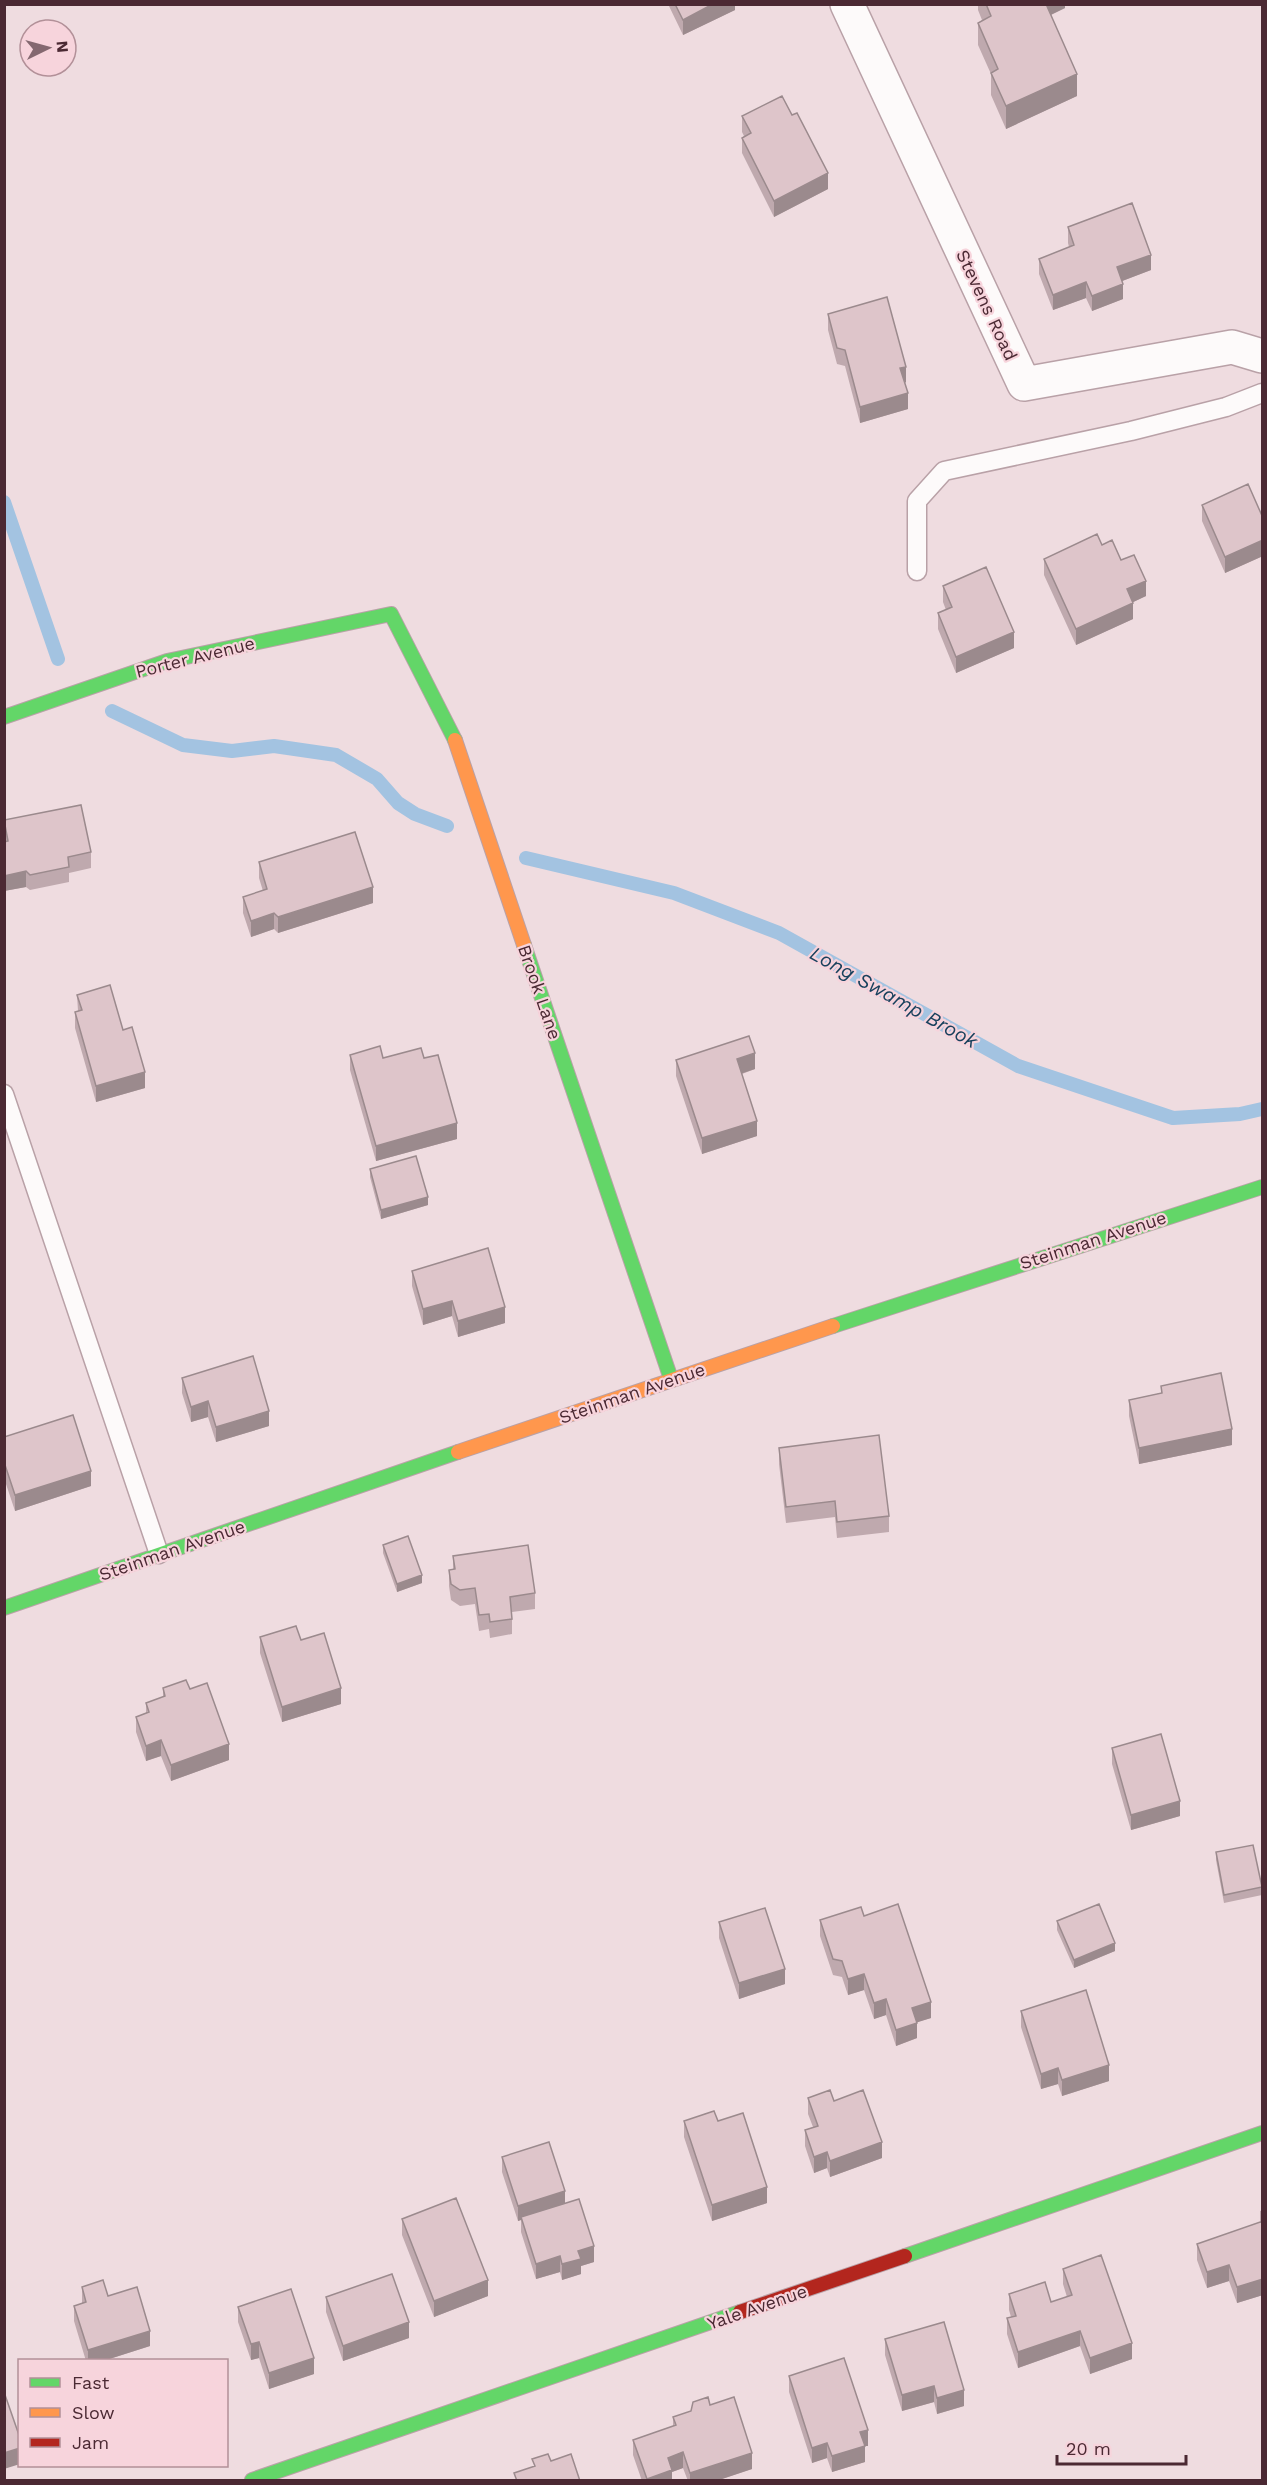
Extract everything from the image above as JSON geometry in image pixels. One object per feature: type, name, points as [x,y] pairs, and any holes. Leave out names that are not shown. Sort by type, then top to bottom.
[{"type":"street","name":"Stevens Road","points":[[847,4],[1024,384],[1232,347],[1263,356]]},
{"type":"street","name":"Porter Avenue","points":[[4,717],[167,661],[391,614]]},
{"type":"street","name":"Brook Lane","points":[[391,614],[454,738],[670,1379]]},
{"type":"street","name":"Steinman Avenue","points":[[4,1608],[670,1379],[1263,1187]]},
{"type":"street","name":"Yale Avenue","points":[[252,2481],[1263,2133]]},
{"type":"lane","points":[[917,571],[917,501],[944,471],[1131,431],[1226,406],[1263,393]]},
{"type":"lane","points":[[4,1094],[159,1554]]},
{"type":"building","points":[[675,4],[713,4],[683,20]]},
{"type":"building","points":[[986,4],[1046,4],[1077,74],[1006,106],[991,73],[998,69],[978,23],[991,16]]},
{"type":"building","points":[[782,96],[792,115],[797,113],[828,173],[774,201],[742,138],[751,133],[742,116]]},
{"type":"building","points":[[1132,203],[1151,255],[1117,267],[1123,284],[1092,296],[1086,282],[1053,295],[1039,259],[1074,245],[1068,227]]},
{"type":"building","points":[[887,297],[906,367],[900,368],[908,393],[860,407],[845,350],[837,348],[828,314]]},
{"type":"building","points":[[1248,484],[1263,518],[1263,540],[1225,557],[1202,505]]},
{"type":"building","points":[[1097,534],[1102,545],[1112,540],[1121,560],[1134,555],[1146,581],[1127,589],[1133,603],[1076,629],[1044,559]]},
{"type":"building","points":[[986,567],[1014,632],[956,657],[938,613],[952,607],[943,586]]},
{"type":"building","points":[[81,805],[91,852],[68,857],[69,867],[30,875],[26,871],[4,876],[4,842],[8,841],[4,820]]},
{"type":"building","points":[[355,832],[373,887],[278,917],[274,913],[251,921],[243,897],[267,889],[259,862]]},
{"type":"building","points":[[110,985],[123,1030],[132,1027],[145,1072],[96,1086],[75,1012],[82,1010],[77,995]]},
{"type":"building","points":[[749,1036],[755,1053],[737,1059],[757,1121],[702,1138],[676,1060]]},
{"type":"building","points":[[380,1046],[383,1058],[421,1048],[424,1058],[438,1055],[457,1123],[376,1146],[350,1055]]},
{"type":"building","points":[[416,1156],[428,1197],[381,1210],[370,1169]]},
{"type":"building","points":[[488,1248],[505,1307],[458,1321],[452,1301],[423,1309],[412,1271]]},
{"type":"building","points":[[253,1356],[269,1411],[216,1427],[208,1401],[191,1407],[182,1378]]},
{"type":"building","points":[[1221,1373],[1232,1429],[1139,1448],[1129,1400],[1162,1393],[1161,1386]]},
{"type":"building","points":[[73,1415],[91,1471],[15,1495],[4,1462],[4,1437]]},
{"type":"building","points":[[879,1435],[889,1516],[837,1522],[835,1501],[786,1507],[779,1448]]},
{"type":"building","points":[[408,1536],[422,1575],[397,1584],[383,1545]]},
{"type":"building","points":[[528,1545],[535,1593],[510,1597],[512,1619],[490,1622],[489,1614],[479,1615],[475,1588],[460,1590],[451,1584],[449,1570],[455,1569],[453,1556]]},
{"type":"building","points":[[296,1626],[301,1640],[324,1633],[341,1688],[282,1707],[260,1637]]},
{"type":"building","points":[[186,1680],[190,1689],[207,1683],[229,1744],[171,1765],[161,1740],[146,1746],[136,1717],[149,1712],[146,1703],[165,1696],[163,1688]]},
{"type":"building","points":[[1161,1734],[1180,1801],[1131,1815],[1112,1748]]},
{"type":"building","points":[[1253,1845],[1262,1887],[1224,1895],[1216,1852]]},
{"type":"building","points":[[898,1904],[931,2002],[912,2008],[917,2023],[896,2030],[886,1999],[874,2003],[864,1974],[848,1979],[842,1961],[833,1959],[820,1920],[861,1907],[864,1916]]},
{"type":"building","points":[[1099,1904],[1115,1943],[1074,1960],[1057,1921]]},
{"type":"building","points":[[765,1908],[785,1969],[739,1983],[719,1922]]},
{"type":"building","points":[[1086,1990],[1109,2065],[1062,2080],[1058,2068],[1041,2074],[1021,2011]]},
{"type":"building","points":[[830,2090],[834,2101],[863,2090],[882,2142],[830,2161],[827,2152],[814,2157],[805,2130],[818,2126],[808,2098]]},
{"type":"building","points":[[714,2111],[718,2121],[743,2113],[767,2187],[712,2205],[684,2121]]},
{"type":"building","points":[[549,2142],[565,2191],[518,2206],[502,2157]]},
{"type":"building","points":[[456,2198],[488,2280],[434,2301],[402,2219]]},
{"type":"building","points":[[579,2199],[594,2246],[578,2251],[581,2259],[562,2264],[560,2256],[536,2264],[521,2217]]},
{"type":"building","points":[[1263,2221],[1263,2279],[1237,2287],[1229,2265],[1207,2272],[1197,2244]]},
{"type":"building","points":[[1101,2255],[1132,2343],[1090,2358],[1080,2331],[1018,2352],[1007,2318],[1016,2316],[1009,2294],[1045,2282],[1051,2302],[1072,2295],[1063,2269]]},
{"type":"building","points":[[392,2274],[409,2322],[343,2346],[326,2297]]},
{"type":"building","points":[[103,2280],[108,2296],[137,2287],[150,2331],[88,2350],[74,2306],[86,2302],[82,2287]]},
{"type":"building","points":[[291,2289],[314,2358],[269,2373],[259,2342],[251,2344],[238,2307]]},
{"type":"building","points":[[944,2322],[964,2390],[937,2398],[934,2386],[902,2395],[885,2339]]},
{"type":"building","points":[[844,2358],[868,2430],[860,2432],[865,2446],[832,2456],[827,2443],[812,2448],[789,2376]]},
{"type":"building","points":[[4,2392],[18,2432],[18,2449],[4,2453]]},
{"type":"building","points":[[708,2397],[710,2405],[734,2397],[752,2453],[690,2473],[683,2452],[668,2458],[672,2470],[647,2479],[633,2440],[676,2425],[673,2417],[691,2411],[693,2402]]},
{"type":"building","points":[[548,2454],[551,2461],[571,2454],[580,2481],[517,2481],[514,2473],[535,2466],[532,2459]]},
{"type":"waterway","name":"Long Swamp Brook","points":[[4,502],[58,659]]},
{"type":"waterway","name":"Long Swamp Brook","points":[[112,711],[183,745],[232,751],[274,746],[336,755],[377,779],[398,803],[415,814],[447,826]]},
{"type":"waterway","name":"Long Swamp Brook","points":[[526,858],[674,893],[779,933],[1018,1066],[1173,1118],[1240,1114],[1262,1109]]},
{"type":"traffic: fast","points":[[4,717],[167,661],[391,614],[455,740]]},
{"type":"traffic: fast","points":[[524,945],[671,1379]]},
{"type":"traffic: fast","points":[[833,1326],[1262,1187]]},
{"type":"traffic: fast","points":[[4,1608],[458,1452]]},
{"type":"traffic: fast","points":[[905,2256],[1262,2133]]},
{"type":"traffic: fast","points":[[252,2480],[740,2312]]},
{"type":"traffic: slow","points":[[455,740],[524,945]]},
{"type":"traffic: slow","points":[[458,1452],[833,1326]]},
{"type":"traffic: jam","points":[[740,2312],[905,2256]]}]
